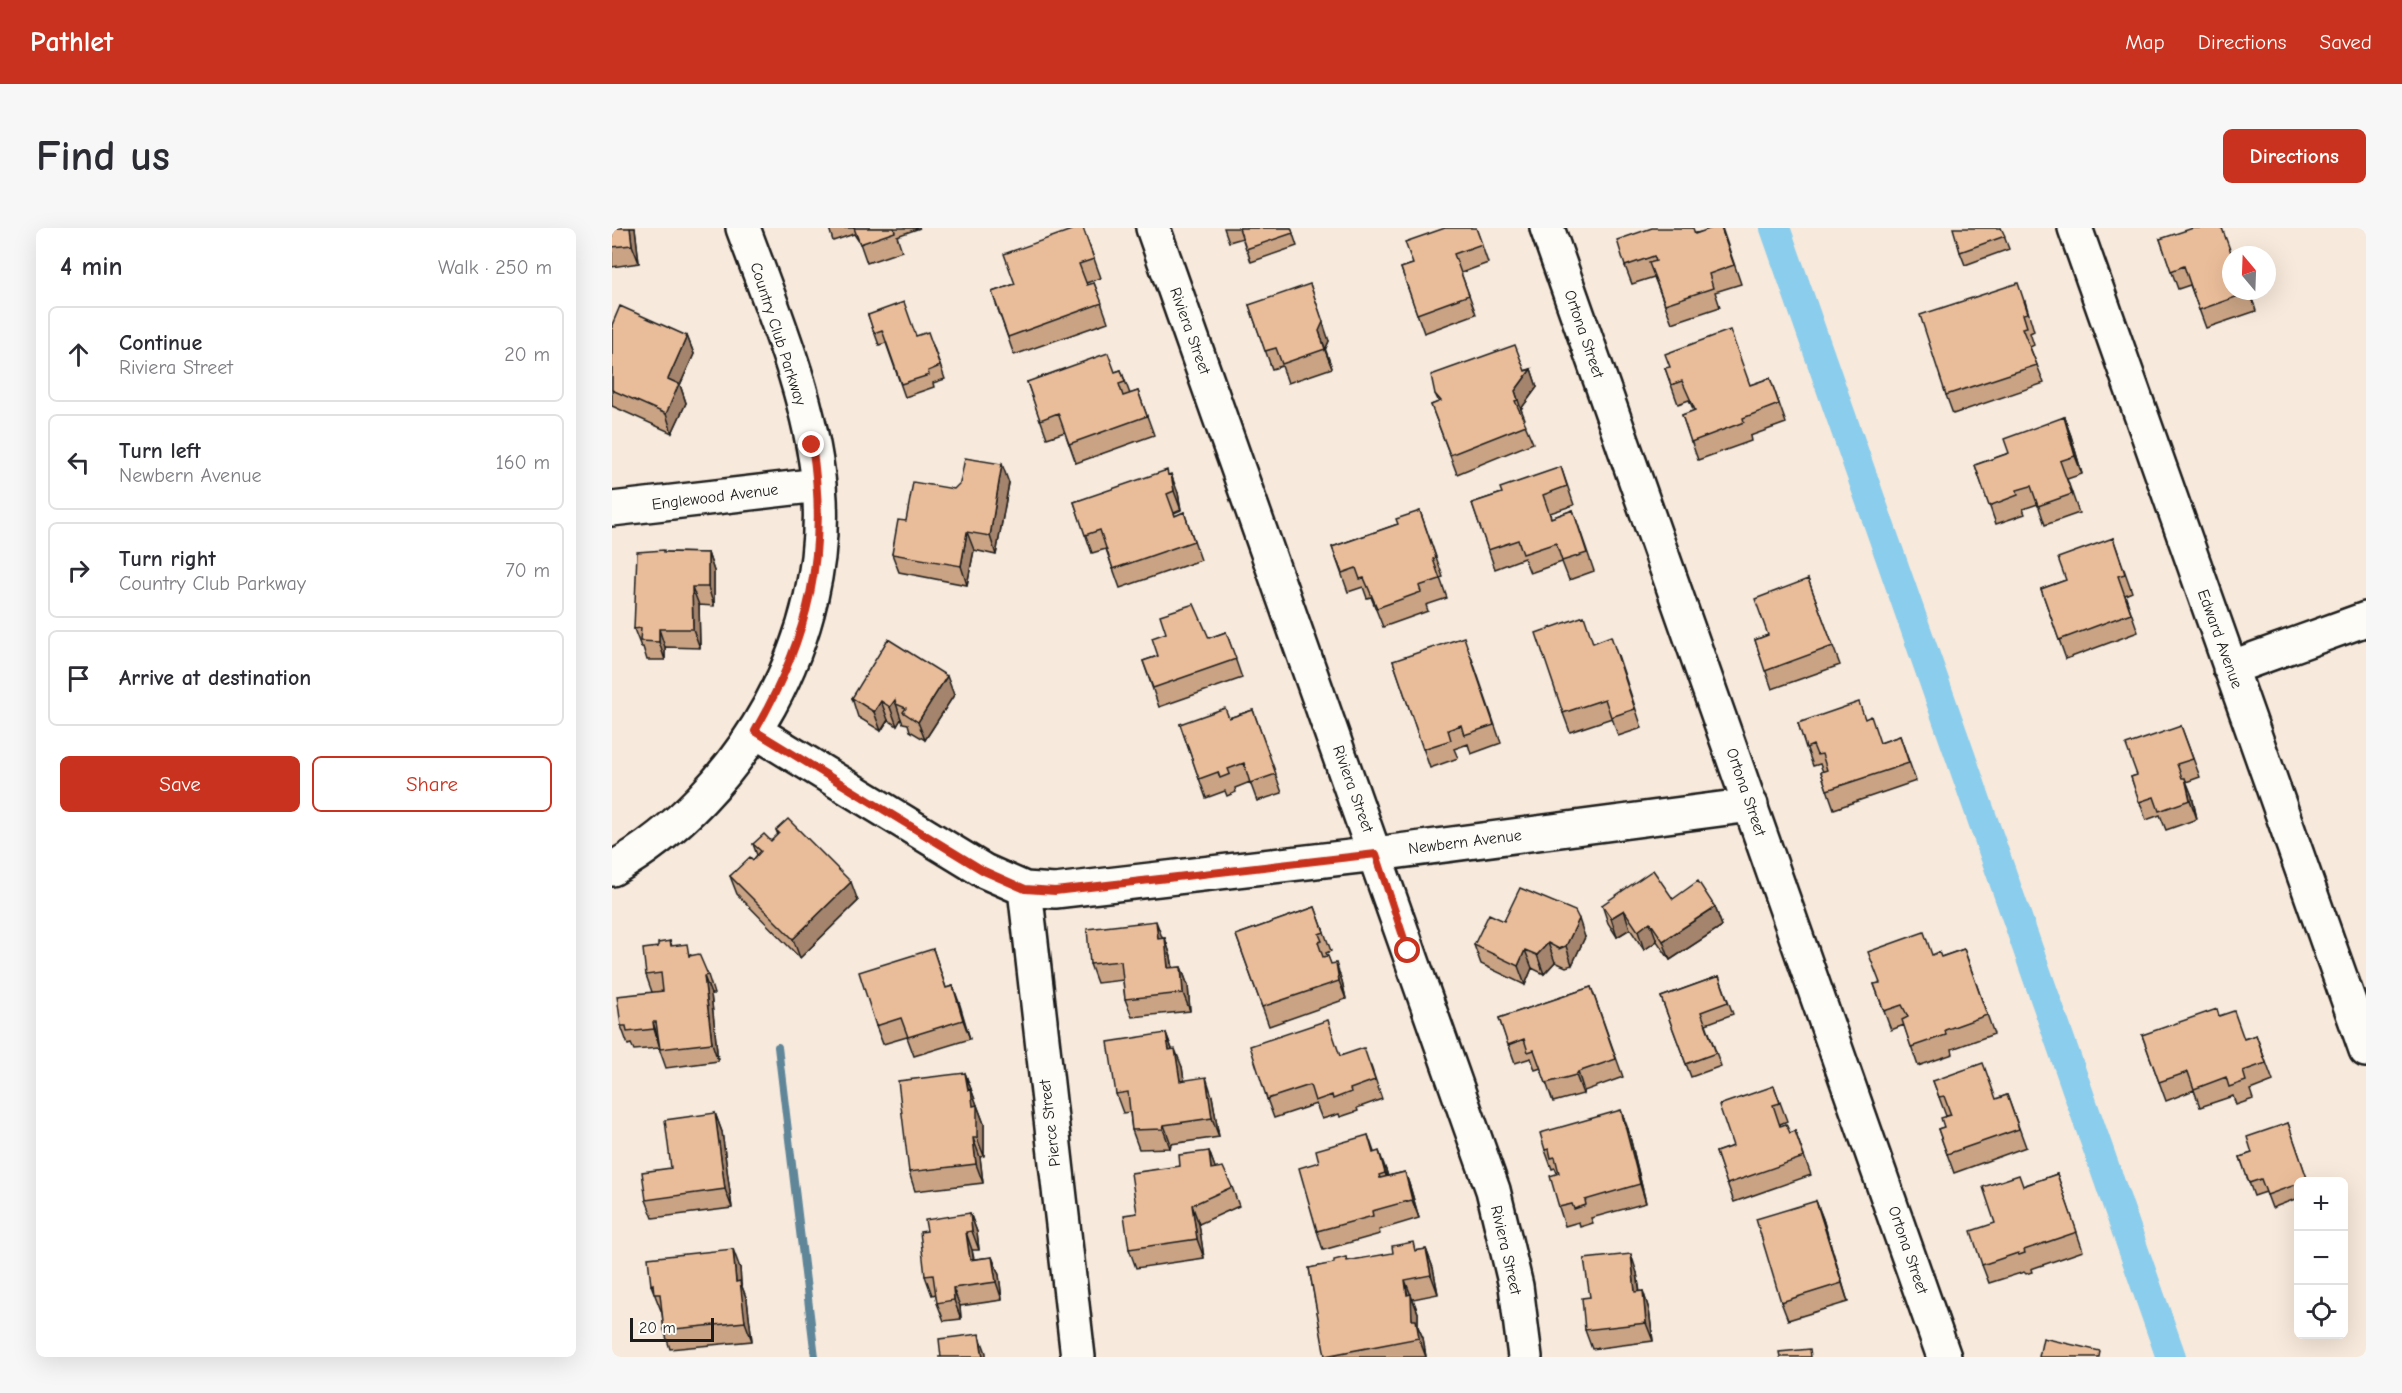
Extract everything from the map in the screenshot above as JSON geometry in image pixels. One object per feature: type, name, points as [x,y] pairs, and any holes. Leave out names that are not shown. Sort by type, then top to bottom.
[{"type":"street","name":"Country Club Parkway","points":[[612,869],[684,814],[714,784],[755,731],[781,683],[794,652],[807,610],[816,569],[820,527],[819,485],[812,445],[795,376],[742,228]]},
{"type":"street","name":"Riviera Street","points":[[1153,228],[1493,1190],[1516,1286],[1525,1357]]},
{"type":"street","name":"Ortona Street","points":[[1547,228],[1944,1357]]},
{"type":"street","name":"Edward Avenue","points":[[2075,228],[2366,1050]]},
{"type":"street","name":"Englewood Avenue","points":[[612,509],[819,485]]},
{"type":"street","points":[[2230,668],[2366,619]]},
{"type":"street","name":"Newbern Avenue","points":[[755,731],[984,871],[1025,889],[1055,891],[1376,854],[1751,805]]},
{"type":"street","name":"Pierce Street","points":[[1025,889],[1078,1357]]},
{"type":"building","points":[[612,228],[630,228],[632,245],[612,247]]},
{"type":"building","points":[[854,228],[894,228],[895,232],[860,244]]},
{"type":"building","points":[[1077,228],[1083,228],[1094,259],[1079,264],[1087,285],[1094,283],[1102,303],[1008,337],[992,292],[1015,284],[1004,254]]},
{"type":"building","points":[[1239,228],[1291,228],[1293,233],[1246,249]]},
{"type":"building","points":[[1445,228],[1476,228],[1482,244],[1454,254],[1469,295],[1417,314],[1401,268],[1413,264],[1405,242]]},
{"type":"building","points":[[1652,228],[1693,228],[1695,234],[1712,228],[1721,228],[1734,265],[1709,274],[1713,288],[1665,304],[1649,263],[1656,261],[1654,256],[1625,266],[1617,240]]},
{"type":"building","points":[[1953,228],[2001,228],[2005,236],[1960,252]]},
{"type":"building","points":[[2193,228],[2222,228],[2229,246],[2222,246],[2222,300],[2227,300],[2199,310],[2184,266],[2171,271],[2160,239]]},
{"type":"building","points":[[2018,283],[2028,313],[2023,314],[2027,327],[2022,328],[2037,365],[1946,395],[1920,315]]},
{"type":"building","points":[[1310,284],[1323,322],[1319,331],[1325,349],[1282,364],[1276,348],[1265,351],[1249,305]]},
{"type":"building","points":[[904,302],[916,336],[928,332],[940,366],[928,371],[929,375],[901,384],[882,330],[874,333],[868,315]]},
{"type":"building","points":[[620,306],[687,336],[668,379],[679,384],[666,414],[612,390],[612,325]]},
{"type":"building","points":[[1730,330],[1750,385],[1770,378],[1779,404],[1743,418],[1744,422],[1691,442],[1682,415],[1695,410],[1682,381],[1671,385],[1665,368],[1670,367],[1665,354]]},
{"type":"building","points":[[1515,345],[1525,371],[1531,369],[1515,391],[1518,400],[1515,401],[1526,425],[1450,455],[1431,405],[1441,401],[1435,394],[1431,375]]},
{"type":"building","points":[[1108,353],[1115,372],[1121,370],[1125,382],[1119,384],[1123,396],[1138,391],[1147,416],[1069,444],[1058,413],[1040,420],[1027,382]]},
{"type":"building","points":[[2064,417],[2075,456],[2060,461],[2072,494],[2038,506],[2031,486],[2017,490],[2018,495],[1989,506],[1975,465],[2009,453],[2004,439]]},
{"type":"building","points":[[965,458],[1002,464],[990,536],[967,532],[961,566],[892,554],[898,520],[906,521],[913,482],[954,489],[960,483]]},
{"type":"building","points":[[1561,467],[1567,486],[1543,495],[1551,518],[1573,510],[1587,553],[1562,561],[1556,543],[1523,554],[1518,540],[1488,550],[1472,503],[1502,493],[1500,488]]},
{"type":"building","points":[[1167,470],[1168,475],[1171,474],[1174,491],[1167,494],[1175,516],[1184,512],[1194,541],[1113,569],[1100,530],[1085,535],[1074,502]]},
{"type":"building","points":[[1420,511],[1436,558],[1433,559],[1440,579],[1419,586],[1421,592],[1377,608],[1364,578],[1360,579],[1356,568],[1342,573],[1332,547],[1398,524],[1396,519]]},
{"type":"building","points":[[2113,538],[2125,574],[2118,576],[2131,613],[2059,640],[2041,589],[2066,580],[2058,558]]},
{"type":"building","points":[[664,550],[664,552],[708,553],[708,587],[692,587],[693,629],[659,629],[659,642],[640,641],[641,628],[634,629],[637,552]]},
{"type":"building","points":[[1808,579],[1833,646],[1765,671],[1755,640],[1768,635],[1755,599]]},
{"type":"building","points":[[1194,604],[1209,638],[1226,632],[1236,659],[1153,688],[1143,661],[1158,656],[1152,638],[1166,633],[1160,615]]},
{"type":"building","points":[[1584,616],[1593,643],[1611,636],[1635,709],[1611,717],[1605,699],[1563,713],[1536,633]]},
{"type":"building","points":[[1464,637],[1494,725],[1464,735],[1461,725],[1448,730],[1451,740],[1423,749],[1393,661]]},
{"type":"building","points":[[888,639],[947,676],[918,722],[903,712],[906,708],[896,704],[895,700],[890,707],[881,701],[874,712],[852,698]]},
{"type":"building","points":[[1859,702],[1865,719],[1871,716],[1880,743],[1900,736],[1909,763],[1827,790],[1821,772],[1827,770],[1822,754],[1817,755],[1813,745],[1806,748],[1798,723]]},
{"type":"building","points":[[1225,708],[1229,718],[1253,710],[1276,774],[1250,783],[1244,763],[1228,769],[1230,774],[1220,778],[1218,772],[1199,779],[1180,724]]},
{"type":"building","points":[[2181,726],[2193,759],[2177,764],[2182,778],[2185,778],[2190,800],[2159,811],[2154,797],[2139,802],[2131,777],[2137,775],[2126,745]]},
{"type":"building","points":[[788,819],[851,882],[793,939],[730,876],[750,857],[753,860],[761,851],[753,844],[764,834],[771,841],[779,833],[776,830]]},
{"type":"building","points":[[1653,870],[1673,899],[1698,881],[1715,907],[1663,941],[1650,922],[1638,931],[1624,910],[1611,918],[1602,905]]},
{"type":"building","points":[[1520,888],[1575,911],[1579,919],[1566,946],[1559,949],[1548,943],[1537,955],[1525,950],[1518,966],[1474,945],[1489,914],[1504,921]]},
{"type":"building","points":[[1315,907],[1324,932],[1319,934],[1322,941],[1318,942],[1323,957],[1328,956],[1331,964],[1336,963],[1339,981],[1262,1007],[1236,935]]},
{"type":"building","points":[[1156,921],[1158,939],[1165,938],[1168,968],[1181,967],[1183,993],[1125,999],[1121,961],[1090,964],[1087,929]]},
{"type":"building","points":[[1924,932],[1932,955],[1939,952],[1941,957],[1964,949],[1987,1015],[1945,1030],[1946,1035],[1911,1047],[1902,1020],[1908,1017],[1902,1005],[1884,1011],[1874,984],[1880,983],[1868,952]]},
{"type":"building","points":[[670,941],[671,946],[687,944],[689,956],[699,954],[708,975],[704,976],[712,1043],[660,1049],[656,1022],[653,1022],[654,1029],[627,1032],[626,1026],[621,1026],[617,996],[663,991],[661,973],[646,975],[643,949],[658,947],[658,943]]},
{"type":"building","points":[[933,949],[946,988],[953,986],[963,1020],[908,1037],[901,1018],[876,1026],[859,972]]},
{"type":"building","points":[[1719,976],[1728,1002],[1701,1012],[1716,1053],[1686,1064],[1661,997]]},
{"type":"building","points":[[1591,987],[1616,1059],[1578,1072],[1576,1075],[1546,1083],[1534,1050],[1528,1052],[1524,1039],[1508,1045],[1499,1018]]},
{"type":"building","points":[[2217,1009],[2219,1016],[2234,1011],[2244,1039],[2256,1035],[2266,1063],[2243,1071],[2246,1081],[2229,1087],[2226,1077],[2194,1089],[2188,1072],[2159,1082],[2142,1035]]},
{"type":"building","points":[[1328,1020],[1340,1056],[1364,1048],[1375,1080],[1350,1089],[1351,1092],[1333,1099],[1332,1095],[1315,1101],[1310,1085],[1267,1099],[1250,1046]]},
{"type":"building","points":[[1166,1033],[1169,1050],[1175,1049],[1180,1081],[1206,1077],[1212,1118],[1164,1125],[1163,1129],[1132,1130],[1128,1092],[1116,1094],[1108,1042]]},
{"type":"building","points":[[1983,1063],[1996,1099],[2007,1095],[2019,1129],[1947,1154],[1938,1129],[1944,1127],[1941,1118],[1951,1115],[1944,1096],[1939,1097],[1933,1081]]},
{"type":"building","points":[[965,1073],[968,1090],[971,1089],[973,1106],[977,1105],[977,1138],[973,1138],[976,1164],[909,1172],[898,1081]]},
{"type":"building","points":[[1774,1086],[1780,1103],[1773,1105],[1780,1126],[1786,1124],[1790,1133],[1795,1131],[1804,1157],[1727,1184],[1716,1152],[1733,1146],[1719,1105]]},
{"type":"building","points":[[1621,1110],[1640,1184],[1585,1200],[1586,1205],[1574,1209],[1572,1204],[1559,1207],[1550,1176],[1559,1173],[1555,1157],[1551,1158],[1549,1149],[1545,1150],[1540,1133]]},
{"type":"building","points":[[715,1113],[725,1189],[646,1200],[642,1172],[671,1168],[665,1120]]},
{"type":"building","points":[[2288,1123],[2307,1177],[2294,1177],[2294,1185],[2267,1195],[2261,1179],[2249,1183],[2240,1157],[2252,1153],[2247,1137]]},
{"type":"building","points":[[1368,1135],[1373,1153],[1379,1151],[1385,1173],[1379,1175],[1380,1178],[1405,1172],[1412,1200],[1372,1211],[1373,1216],[1317,1231],[1299,1168],[1319,1162],[1316,1150]]},
{"type":"building","points":[[1209,1151],[1211,1169],[1223,1167],[1232,1187],[1192,1205],[1197,1239],[1129,1249],[1124,1215],[1137,1213],[1131,1173],[1180,1166],[1179,1155]]},
{"type":"building","points":[[2057,1174],[2077,1232],[2024,1250],[2025,1253],[2019,1255],[2018,1253],[1982,1265],[1971,1231],[1995,1223],[1983,1187],[2019,1175],[2023,1186]]},
{"type":"building","points":[[1816,1201],[1842,1283],[1781,1302],[1756,1219]]},
{"type":"building","points":[[970,1213],[972,1231],[966,1232],[970,1260],[992,1257],[996,1282],[953,1288],[954,1300],[937,1303],[933,1275],[925,1276],[920,1232],[927,1231],[925,1220]]},
{"type":"building","points":[[1413,1242],[1415,1251],[1426,1249],[1431,1275],[1405,1280],[1407,1295],[1411,1294],[1412,1320],[1416,1320],[1419,1338],[1325,1356],[1309,1268],[1334,1263],[1334,1260],[1346,1257],[1347,1261],[1393,1253],[1392,1246]]},
{"type":"building","points":[[733,1249],[736,1282],[740,1281],[745,1322],[664,1330],[660,1294],[654,1294],[653,1284],[651,1285],[648,1258]]},
{"type":"building","points":[[1631,1254],[1635,1292],[1643,1291],[1646,1323],[1585,1330],[1582,1298],[1590,1297],[1584,1259]]},
{"type":"building","points":[[979,1334],[983,1357],[941,1357],[939,1339]]},
{"type":"building","points":[[2043,1338],[2100,1351],[2099,1357],[2039,1357]]},
{"type":"building","points":[[1810,1349],[1811,1357],[1780,1357],[1779,1352]]},
{"type":"waterway","points":[[1775,228],[2171,1357]]},
{"type":"waterway","points":[[778,1047],[815,1357]]},
{"type":"route","points":[[812,445],[819,485],[820,527],[816,569],[807,610],[794,652],[777,693],[755,731],[984,871],[1025,889],[1055,891],[1376,854],[1408,951]]}]
